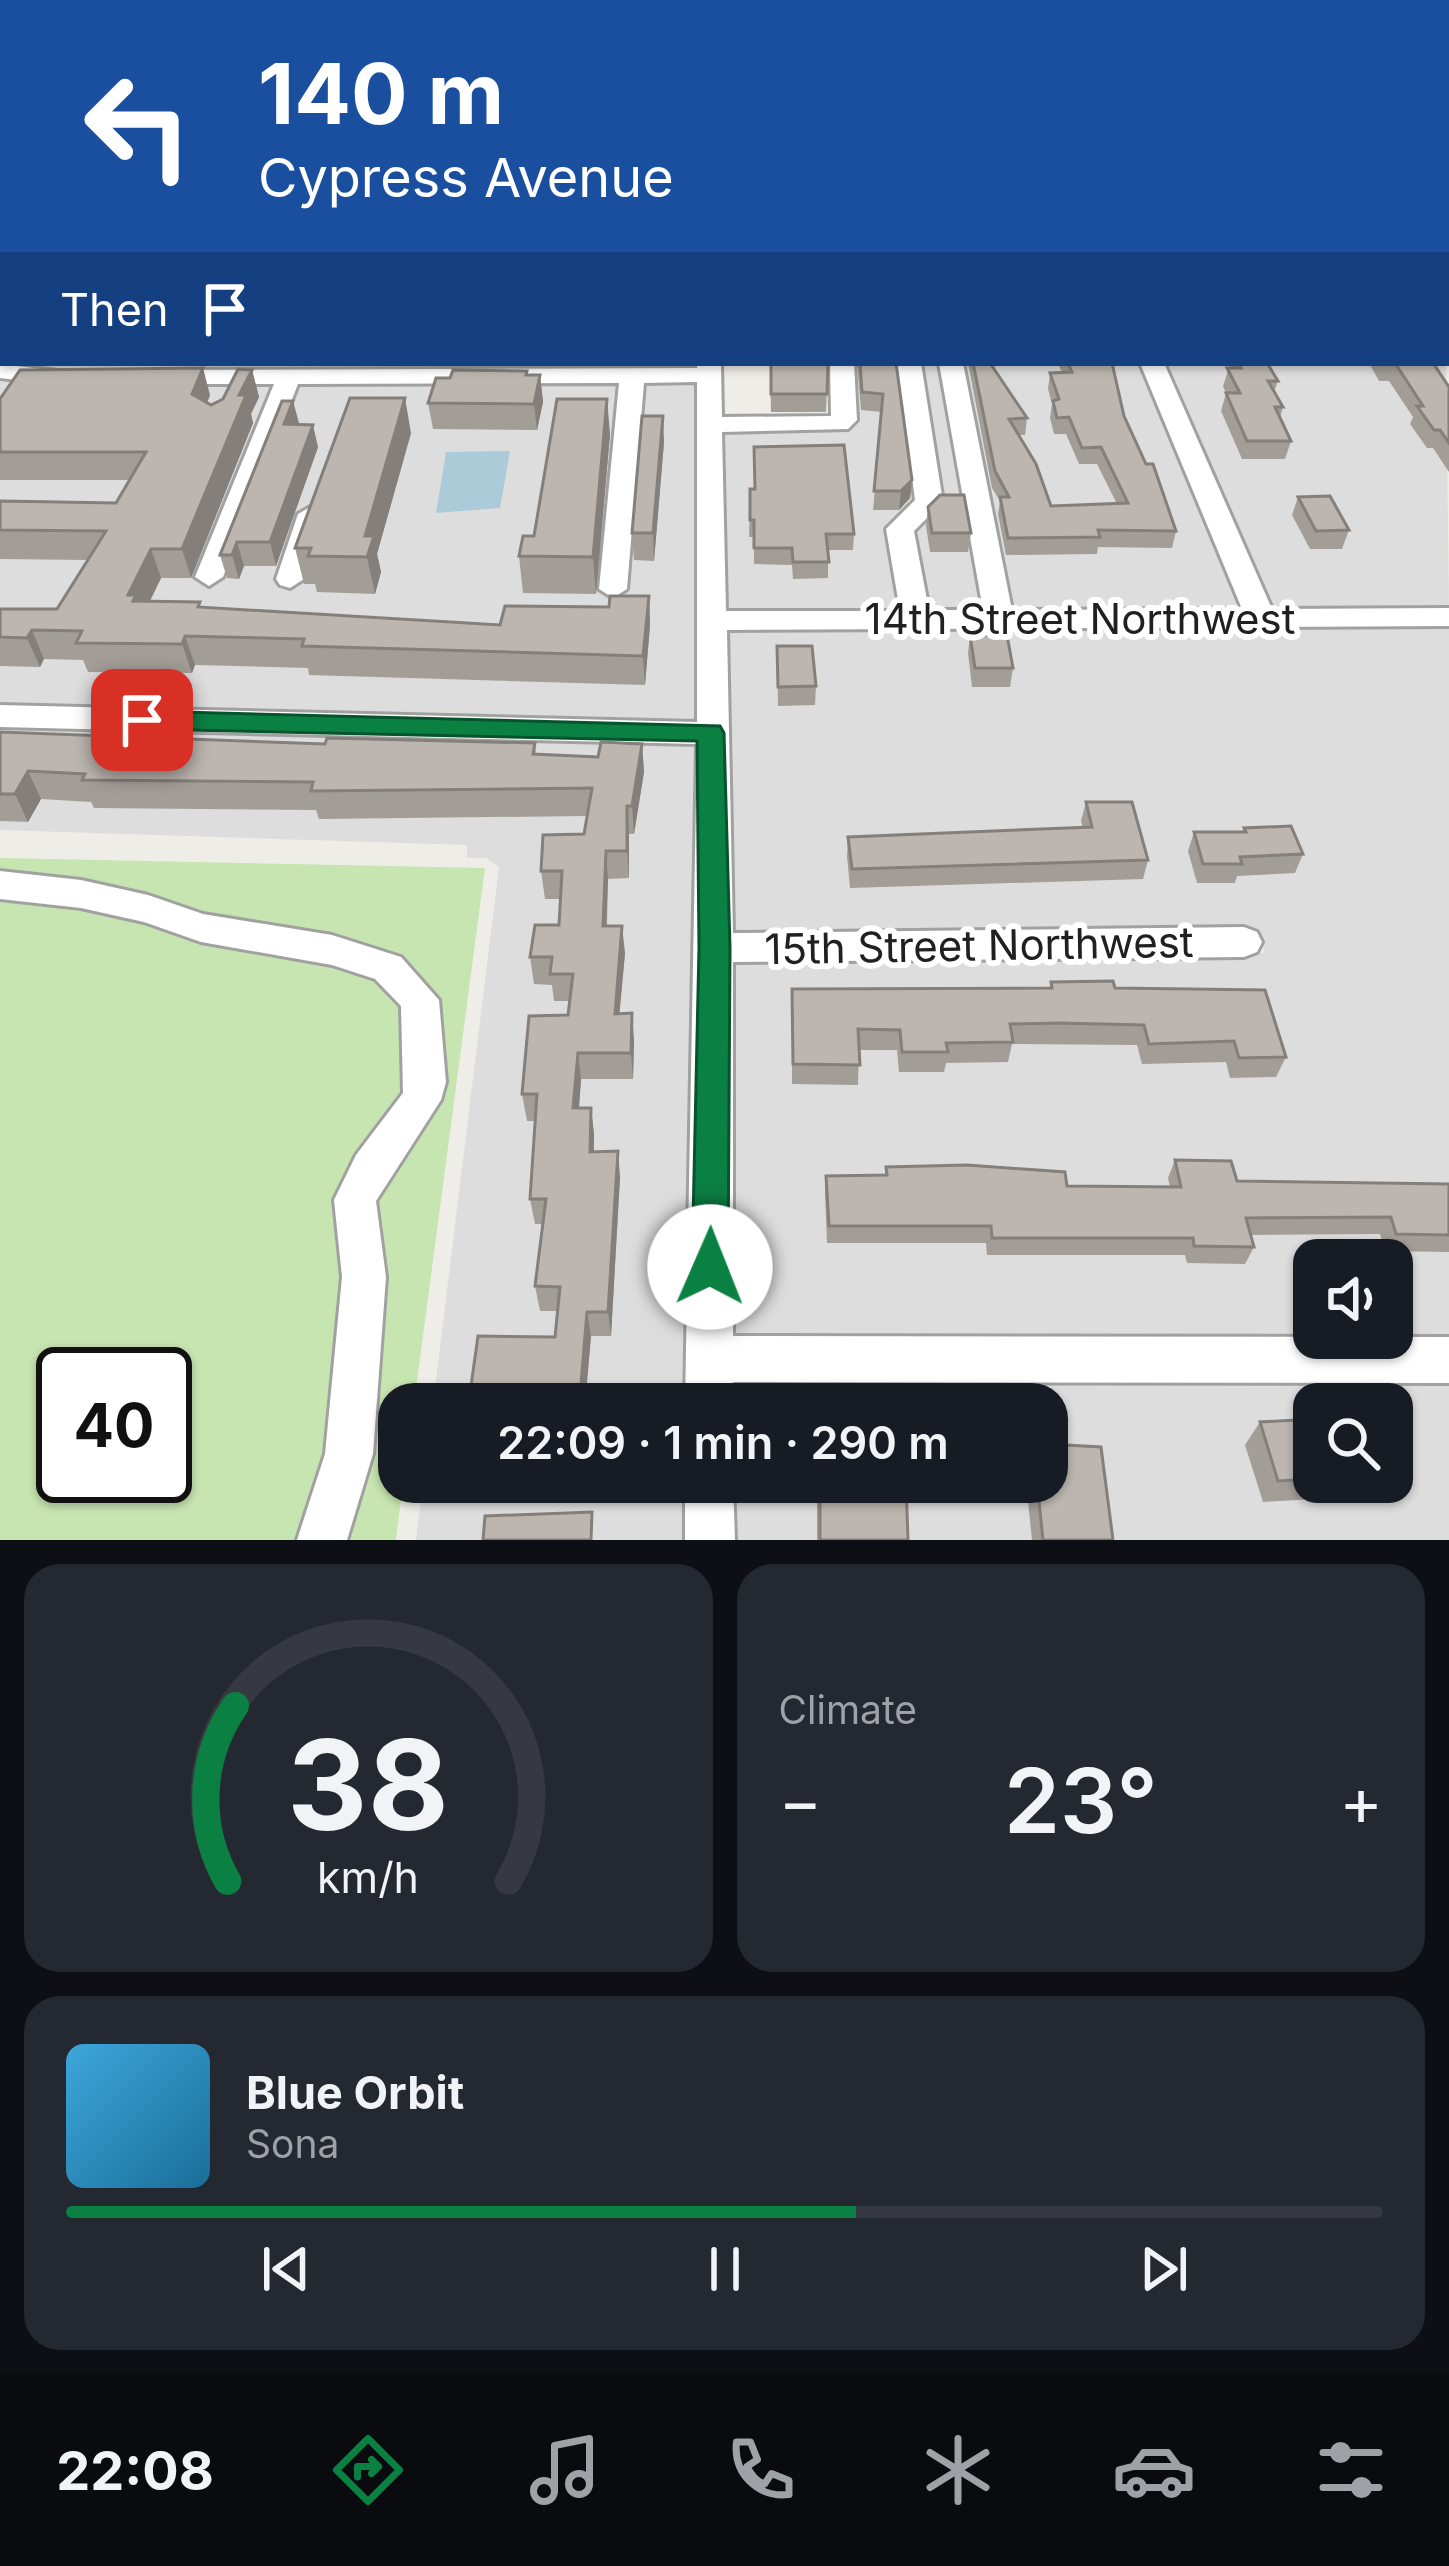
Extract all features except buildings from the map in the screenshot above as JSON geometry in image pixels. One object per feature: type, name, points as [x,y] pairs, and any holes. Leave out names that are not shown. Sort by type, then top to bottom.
[{"type":"street","points":[[709,425],[839,424],[844,420],[842,366]]},
{"type":"street","points":[[909,366],[928,502],[900,529],[916,618]]},
{"type":"street","points":[[951,366],[999,617]]},
{"type":"street","points":[[1153,366],[1260,616]]},
{"type":"street","points":[[130,378],[263,374],[356,388],[529,369],[632,375],[709,369],[715,948],[709,1381],[1449,1360]]},
{"type":"street","points":[[0,371],[86,378]]},
{"type":"street","points":[[225,406],[263,374]]},
{"type":"street","points":[[208,577],[263,374]]},
{"type":"street","points":[[614,589],[632,375]]},
{"type":"street","points":[[290,579],[321,489]]},
{"type":"street","name":"14th Street Northwest","points":[[710,621],[1449,617]]},
{"type":"street","points":[[0,716],[711,733]]},
{"type":"street","points":[[0,885],[81,894],[201,928],[332,950],[388,968],[420,1000],[426,1082],[421,1100],[371,1168],[355,1201],[364,1277],[349,1454],[322,1540]]},
{"type":"street","name":"15th Street Northwest","points":[[715,948],[1244,942]]},
{"type":"street","points":[[710,1503],[710,1540]]},
{"type":"shaded area","points":[[15,366],[697,366],[697,369],[68,373]]},
{"type":"shaded area","points":[[836,366],[898,366],[916,500],[887,529],[900,610],[724,613],[721,423],[845,429]]},
{"type":"shaded area","points":[[921,366],[940,366],[983,610],[928,610],[913,531],[941,502]]},
{"type":"shaded area","points":[[963,366],[1141,366],[1242,608],[1011,610]]},
{"type":"shaded area","points":[[1164,366],[1446,366],[1449,609],[1270,608]]},
{"type":"shaded area","points":[[0,378],[61,383],[697,380],[696,723],[0,707]]},
{"type":"shaded area","points":[[1449,625],[1449,1341],[1413,1341],[1413,1239],[1293,1239],[1293,1341],[730,1340],[732,960],[1265,953],[1256,929],[732,935],[724,629]]},
{"type":"shaded area","points":[[0,725],[696,742],[697,948],[687,1383],[436,1383],[499,867],[486,858],[467,858],[467,845],[0,830]]},
{"type":"shaded area","points":[[730,1378],[1449,1379],[1449,1540],[733,1540],[732,1503],[1068,1503],[1068,1383],[730,1383]]},
{"type":"shaded area","points":[[420,1503],[686,1503],[686,1540],[416,1540]]},
{"type":"green space","points":[[0,858],[485,868],[417,1383],[378,1383],[378,1503],[400,1503],[396,1540],[0,1540]]},
{"type":"water","points":[[510,451],[500,508],[436,513],[446,452]]},
{"type":"route","points":[[142,720],[711,733],[715,948],[710,1267]]}]
